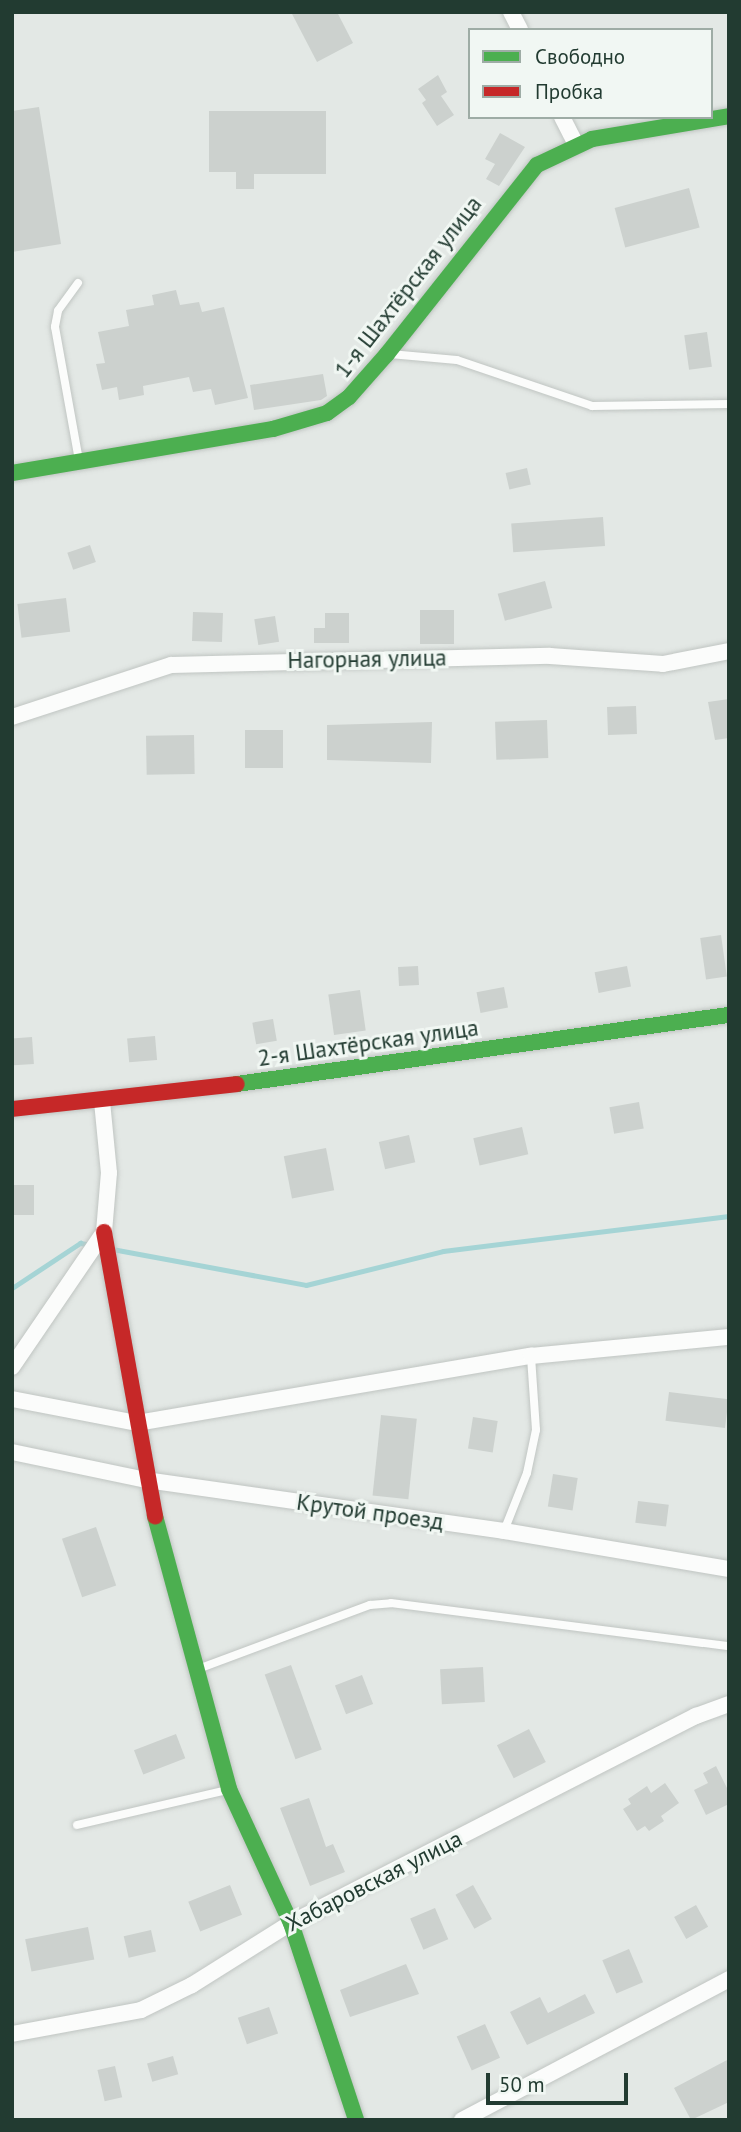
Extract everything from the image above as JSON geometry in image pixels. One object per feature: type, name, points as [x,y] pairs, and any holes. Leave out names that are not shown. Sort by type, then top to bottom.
[{"type":"street","points":[[511,12],[519,28]]},
{"type":"street","points":[[563,119],[576,144]]},
{"type":"street","name":"1-я Шахтёрская улица","points":[[12,472],[300,422],[339,407],[387,354],[521,180],[537,165],[576,144],[713,119]]},
{"type":"street","name":"Нагорная улица","points":[[12,717],[171,665],[550,656],[663,664],[729,651]]},
{"type":"street","name":"2-я Шахтёрская улица","points":[[12,1110],[102,1102],[729,1015]]},
{"type":"street","points":[[102,1102],[109,1173],[104,1232],[146,1480],[229,1789],[291,1923],[356,2120]]},
{"type":"street","points":[[12,1367],[104,1232]]},
{"type":"street","points":[[12,1399],[137,1423],[531,1356],[729,1337]]},
{"type":"street","name":"Крутой проезд","points":[[12,1452],[146,1480],[504,1531],[729,1569]]},
{"type":"street","name":"Хабаровская улица","points":[[12,2034],[141,2010],[192,1985],[291,1923],[696,1716],[729,1703]]},
{"type":"street","points":[[462,2120],[729,1979]]},
{"type":"lane","points":[[78,283],[58,311],[55,327],[79,461]]},
{"type":"lane","points":[[387,354],[457,360],[592,407],[729,404]]},
{"type":"lane","points":[[504,1531],[527,1473],[536,1430],[531,1356]]},
{"type":"lane","points":[[195,1670],[370,1605],[391,1603],[729,1646]]},
{"type":"lane","points":[[77,1825],[229,1789]]},
{"type":"building","points":[[291,12],[337,12],[353,43],[317,62]]},
{"type":"building","points":[[438,75],[447,92],[441,96],[454,115],[437,126],[422,103],[426,100],[418,89]]},
{"type":"building","points":[[39,107],[61,244],[12,252],[12,111]]},
{"type":"building","points":[[209,111],[326,111],[326,174],[254,174],[254,189],[236,189],[236,172],[209,172]]},
{"type":"building","points":[[500,133],[525,147],[499,186],[486,179],[495,164],[485,159]]},
{"type":"building","points":[[689,188],[700,228],[625,248],[615,208]]},
{"type":"building","points":[[176,290],[180,305],[199,302],[202,312],[224,307],[248,398],[215,405],[211,389],[193,392],[189,377],[143,386],[144,395],[119,400],[117,387],[102,390],[96,364],[105,363],[98,332],[129,326],[126,310],[154,305],[152,295]]},
{"type":"building","points":[[707,332],[712,367],[689,370],[684,335]]},
{"type":"building","points":[[323,374],[327,396],[321,400],[254,410],[250,385]]},
{"type":"building","points":[[527,468],[531,485],[509,490],[506,473]]},
{"type":"building","points":[[603,517],[605,546],[513,552],[511,523]]},
{"type":"building","points":[[90,545],[96,562],[73,570],[67,553]]},
{"type":"building","points":[[545,581],[552,608],[505,621],[498,594]]},
{"type":"building","points":[[66,598],[70,632],[22,638],[17,604]]},
{"type":"building","points":[[420,610],[454,610],[454,644],[420,644]]},
{"type":"building","points":[[193,612],[223,613],[222,642],[192,641]]},
{"type":"building","points":[[325,613],[349,613],[349,643],[314,643],[314,628],[325,628]]},
{"type":"building","points":[[275,616],[279,642],[258,645],[254,619]]},
{"type":"building","points":[[729,699],[729,738],[715,740],[708,702]]},
{"type":"building","points":[[636,706],[637,734],[608,735],[607,707]]},
{"type":"building","points":[[547,720],[548,758],[496,760],[495,722]]},
{"type":"building","points":[[432,722],[431,763],[327,760],[327,725]]},
{"type":"building","points":[[245,730],[283,730],[283,768],[245,768]]},
{"type":"building","points":[[194,735],[195,774],[147,775],[146,736]]},
{"type":"building","points":[[721,935],[727,977],[706,980],[700,938]]},
{"type":"building","points":[[418,966],[419,985],[399,986],[398,967]]},
{"type":"building","points":[[627,966],[631,987],[599,993],[595,972]]},
{"type":"building","points":[[504,987],[508,1008],[481,1013],[477,992]]},
{"type":"building","points":[[360,990],[366,1031],[334,1035],[328,994]]},
{"type":"building","points":[[273,1019],[277,1041],[256,1044],[252,1023]]},
{"type":"building","points":[[155,1036],[157,1060],[129,1062],[127,1038]]},
{"type":"building","points":[[32,1037],[34,1064],[14,1065],[12,1038]]},
{"type":"building","points":[[639,1102],[644,1129],[614,1134],[609,1107]]},
{"type":"building","points":[[522,1127],[528,1154],[480,1166],[473,1138]]},
{"type":"building","points":[[409,1135],[415,1162],[385,1169],[379,1142]]},
{"type":"building","points":[[326,1148],[334,1190],[292,1198],[284,1156]]},
{"type":"building","points":[[12,1185],[34,1185],[34,1215],[12,1215]]},
{"type":"building","points":[[669,1392],[729,1399],[725,1428],[665,1421]]},
{"type":"building","points":[[381,1415],[417,1419],[408,1499],[373,1496]]},
{"type":"building","points":[[473,1417],[498,1421],[493,1453],[468,1449]]},
{"type":"building","points":[[553,1474],[578,1478],[573,1511],[548,1507]]},
{"type":"building","points":[[638,1501],[669,1505],[666,1527],[635,1523]]},
{"type":"building","points":[[96,1527],[116,1586],[82,1597],[62,1539]]},
{"type":"building","points":[[291,1665],[322,1750],[295,1759],[265,1675]]},
{"type":"building","points":[[483,1667],[485,1702],[442,1704],[440,1669]]},
{"type":"building","points":[[362,1675],[373,1704],[346,1714],[335,1685]]},
{"type":"building","points":[[529,1729],[546,1762],[514,1778],[497,1745]]},
{"type":"building","points":[[176,1734],[185,1758],[143,1774],[134,1750]]},
{"type":"building","points":[[716,1766],[729,1792],[729,1804],[706,1815],[694,1790],[708,1783],[703,1773]]},
{"type":"building","points":[[665,1783],[679,1803],[661,1816],[664,1821],[649,1831],[645,1826],[637,1831],[623,1809],[631,1804],[628,1799],[647,1786],[651,1793]]},
{"type":"building","points":[[309,1798],[326,1847],[333,1844],[345,1872],[310,1886],[280,1808]]},
{"type":"building","points":[[230,1885],[242,1915],[200,1932],[188,1902]]},
{"type":"building","points":[[473,1885],[492,1919],[474,1929],[456,1895]]},
{"type":"building","points":[[696,1905],[708,1927],[686,1939],[674,1917]]},
{"type":"building","points":[[435,1908],[448,1939],[423,1950],[410,1919]]},
{"type":"building","points":[[88,1927],[94,1959],[31,1972],[25,1939]]},
{"type":"building","points":[[151,1930],[156,1951],[129,1958],[124,1936]]},
{"type":"building","points":[[629,1949],[643,1982],[616,1993],[602,1960]]},
{"type":"building","points":[[406,1964],[419,1994],[350,2017],[340,1990]]},
{"type":"building","points":[[585,1994],[595,2013],[527,2045],[510,2012],[540,1997],[548,2013]]},
{"type":"building","points":[[269,2007],[278,2033],[247,2044],[238,2018]]},
{"type":"building","points":[[485,2024],[500,2058],[472,2070],[457,2037]]},
{"type":"building","points":[[173,2056],[178,2074],[152,2082],[147,2063]]},
{"type":"building","points":[[729,2059],[729,2102],[691,2120],[674,2088]]},
{"type":"building","points":[[115,2066],[122,2097],[105,2101],[97,2070]]},
{"type":"waterway","points":[[112,1249],[306,1285],[443,1251],[729,1216]]},
{"type":"waterway","points":[[12,1288],[80,1243],[92,1245]]},
{"type":"traffic: fast","points":[[713,119],[729,116]]},
{"type":"traffic: fast","points":[[12,473],[273,429],[327,413],[349,397],[387,354],[537,165],[592,139],[711,119]]},
{"type":"traffic: fast","points":[[237,1084],[729,1015]]},
{"type":"traffic: fast","points":[[155,1516],[229,1789],[291,1923],[356,2120]]},
{"type":"traffic: jam","points":[[12,1109],[237,1084]]},
{"type":"traffic: jam","points":[[104,1232],[155,1516]]}]
